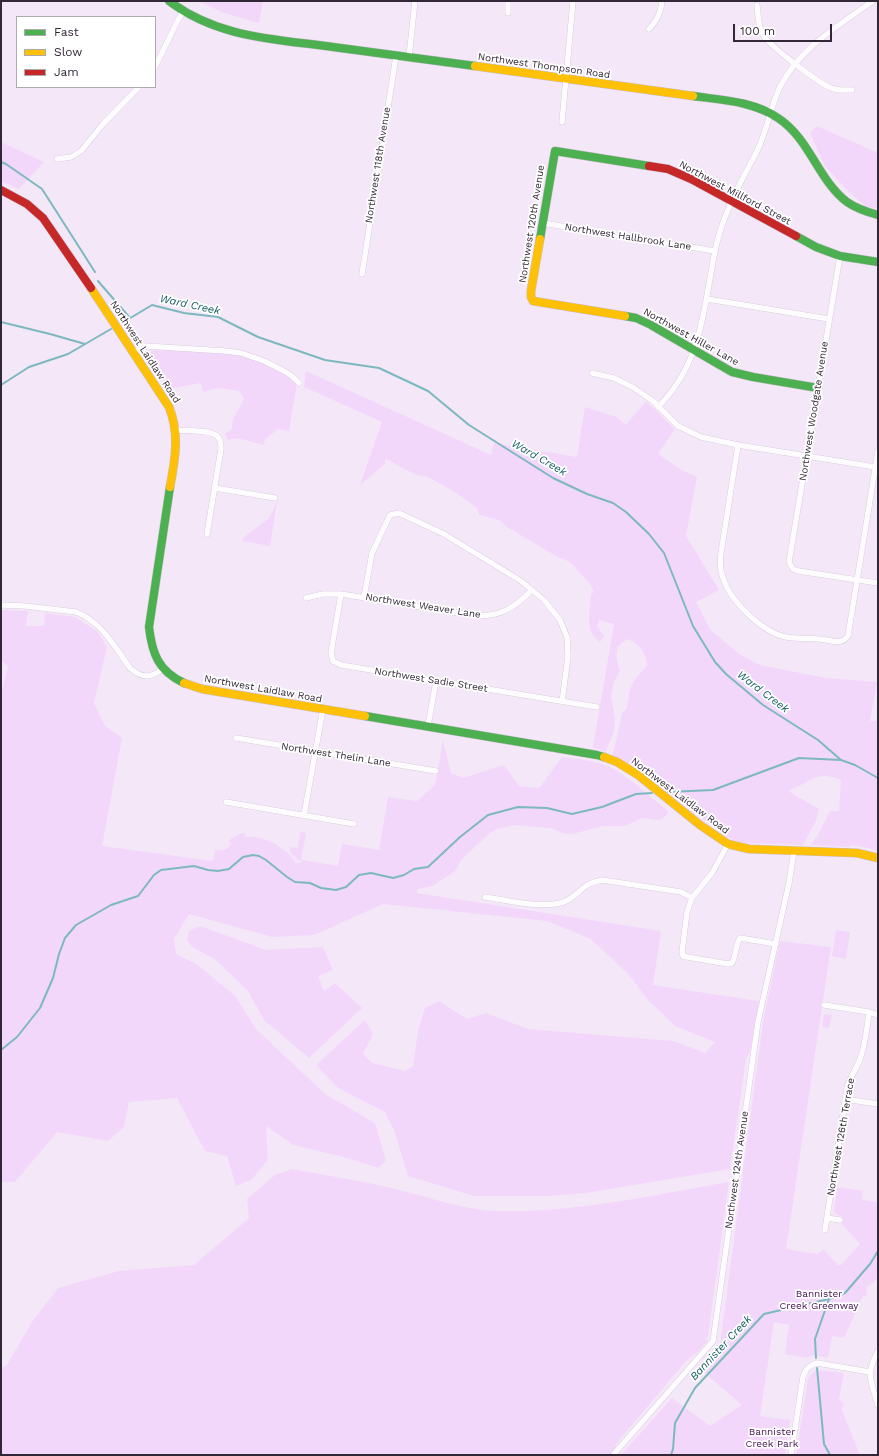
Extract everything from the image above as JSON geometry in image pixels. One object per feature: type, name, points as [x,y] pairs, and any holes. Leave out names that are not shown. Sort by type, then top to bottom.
[{"type":"street","name":"Northwest Thompson Road","points":[[169,1],[183,12],[210,25],[242,34],[740,103],[759,108],[782,121],[797,135],[804,143],[828,182],[838,194],[862,210],[878,215]]},
{"type":"street","points":[[409,57],[416,1]]},
{"type":"street","points":[[508,1],[508,13]]},
{"type":"street","points":[[562,122],[572,1]]},
{"type":"street","points":[[649,29],[657,20],[662,1]]},
{"type":"street","points":[[658,407],[679,382],[694,350],[702,326],[720,229],[731,201],[758,150],[780,87],[795,64],[819,40],[873,1]]},
{"type":"street","points":[[757,5],[759,22],[763,35],[773,46],[820,83],[832,89],[852,90]]},
{"type":"street","points":[[156,65],[183,12]]},
{"type":"street","name":"Northwest 118th Avenue","points":[[362,274],[396,56]]},
{"type":"street","points":[[57,159],[71,157],[82,151],[103,124],[138,88]]},
{"type":"street","name":"Northwest Millford Street","points":[[554,151],[668,169],[688,177],[816,247],[840,256],[878,262]]},
{"type":"street","name":"Northwest 120th Avenue","points":[[532,299],[542,223],[554,151]]},
{"type":"street","name":"Northwest Laidlaw Road","points":[[1,190],[27,204],[48,224],[170,407],[176,437],[174,462],[161,537],[149,628],[153,653],[163,669],[180,681],[202,689],[565,749],[607,758],[638,775],[700,826],[728,844],[749,849],[858,853],[878,858]]},
{"type":"street","name":"Northwest Hallbrook Lane","points":[[542,223],[715,251]]},
{"type":"street","name":"Northwest Woodgate Avenue","points":[[840,256],[790,560],[791,566],[798,570],[857,580]]},
{"type":"street","name":"Northwest Hiller Lane","points":[[532,299],[534,302],[636,318],[647,322],[738,374],[818,388]]},
{"type":"street","points":[[707,299],[829,319]]},
{"type":"street","points":[[134,353],[145,346],[232,351],[264,361],[292,376],[299,383]]},
{"type":"street","points":[[592,373],[614,378],[628,384],[644,394],[678,426],[693,434],[738,445],[875,466]]},
{"type":"street","points":[[175,430],[209,432],[218,436],[220,439],[221,449],[207,534]]},
{"type":"street","points":[[738,445],[720,567],[723,579],[729,591],[750,616],[763,627],[785,637],[842,642],[848,636],[878,451]]},
{"type":"street","points":[[215,488],[275,498]]},
{"type":"street","points":[[364,597],[372,553],[388,517],[393,514],[403,515],[444,534],[521,581],[544,600],[560,620],[567,637],[568,656],[562,702]]},
{"type":"street","points":[[857,580],[878,583]]},
{"type":"street","name":"Northwest Weaver Lane","points":[[306,598],[323,594],[341,594],[471,616],[486,616],[507,610],[520,602],[532,590]]},
{"type":"street","name":"Northwest Sadie Street","points":[[341,594],[331,653],[333,661],[341,665],[596,707]]},
{"type":"street","points":[[1,605],[25,606],[82,614],[101,628],[130,668],[135,672],[148,676],[156,674],[163,669]]},
{"type":"street","points":[[428,726],[436,681]]},
{"type":"street","points":[[304,815],[322,709]]},
{"type":"street","name":"Northwest Thelin Lane","points":[[236,738],[436,771]]},
{"type":"street","points":[[226,802],[354,824]]},
{"type":"street","points":[[728,844],[712,873],[692,898],[688,912],[682,952],[683,956],[728,964],[734,961],[737,942],[740,938],[776,944]]},
{"type":"street","name":"Northwest 124th Avenue","points":[[613,1455],[713,1341],[758,1022],[789,884],[794,851]]},
{"type":"street","points":[[485,896],[540,905],[559,904],[569,900],[590,883],[602,880],[682,892],[692,898]]},
{"type":"street","points":[[824,1005],[869,1012],[878,1015]]},
{"type":"street","name":"Northwest 126th Terrace","points":[[825,1230],[845,1099],[849,1082],[863,1048],[869,1012]]},
{"type":"street","points":[[845,1099],[878,1104]]},
{"type":"street","points":[[827,1218],[840,1220]]},
{"type":"street","points":[[878,1351],[872,1362],[870,1372],[878,1405]]},
{"type":"street","points":[[791,1455],[803,1377],[806,1369],[817,1363],[870,1372]]},
{"type":"green space","points":[[198,1],[263,1],[259,23],[224,13]]},
{"type":"green space","points":[[817,126],[878,153],[878,209],[865,206],[847,190],[825,166],[810,133]]},
{"type":"green space","points":[[1,142],[44,162],[19,189],[1,181]]},
{"type":"green space","points":[[157,350],[213,351],[231,353],[248,357],[281,371],[297,383],[289,431],[278,429],[265,439],[264,445],[242,439],[228,440],[225,434],[232,429],[233,419],[244,399],[239,391],[218,388],[203,392],[201,383],[168,389],[145,354]]},
{"type":"green space","points":[[306,371],[491,455],[494,443],[577,457],[585,407],[617,417],[626,425],[646,401],[675,429],[658,454],[682,470],[697,477],[686,536],[719,590],[696,602],[710,629],[739,654],[760,665],[826,678],[877,682],[870,721],[878,721],[878,851],[850,845],[850,847],[811,845],[830,811],[839,811],[841,780],[825,776],[813,778],[788,791],[819,809],[816,821],[803,845],[745,843],[735,841],[722,834],[640,770],[612,755],[622,713],[627,708],[631,687],[647,666],[642,650],[629,639],[620,645],[617,652],[617,661],[620,671],[614,682],[611,696],[615,719],[614,732],[605,752],[593,747],[614,624],[599,620],[597,626],[604,636],[600,642],[595,638],[589,621],[591,594],[594,592],[590,584],[570,562],[556,556],[507,527],[499,520],[479,515],[477,508],[455,492],[428,477],[416,475],[385,459],[385,464],[360,485],[382,422],[304,387]]},
{"type":"green space","points":[[277,502],[270,546],[243,541],[243,538],[269,518]]},
{"type":"green space","points":[[1,610],[28,611],[26,626],[44,626],[45,613],[75,617],[97,631],[107,647],[94,703],[105,726],[122,738],[102,846],[213,861],[215,850],[226,849],[232,844],[229,841],[231,839],[245,833],[245,837],[260,838],[274,843],[292,857],[296,863],[301,863],[302,860],[338,866],[342,844],[379,850],[388,797],[417,801],[435,785],[443,740],[451,773],[463,778],[504,765],[519,786],[539,788],[562,757],[600,763],[629,779],[668,811],[667,815],[658,820],[642,818],[625,826],[603,826],[572,834],[562,833],[551,828],[514,825],[497,829],[490,833],[462,859],[455,871],[432,886],[418,889],[417,893],[661,931],[653,985],[759,1001],[750,1051],[746,1059],[730,1169],[586,1193],[547,1196],[474,1196],[408,1176],[394,1130],[385,1112],[338,1088],[316,1065],[365,1020],[373,1034],[363,1054],[372,1063],[405,1071],[413,1066],[418,1031],[425,1008],[439,1001],[467,1019],[486,1013],[528,1029],[674,1041],[705,1053],[715,1042],[675,1026],[648,1000],[629,975],[591,939],[547,921],[383,904],[314,935],[272,937],[189,914],[174,939],[176,954],[198,965],[235,996],[256,1029],[325,1094],[375,1123],[386,1160],[379,1168],[343,1157],[294,1145],[266,1126],[268,1160],[251,1180],[236,1186],[227,1156],[205,1151],[177,1098],[129,1102],[124,1127],[108,1141],[57,1132],[15,1182],[1,1182],[1,694],[8,666],[1,660]]},
{"type":"green space","points":[[300,832],[306,833],[301,861],[290,852],[291,847],[298,848]]},
{"type":"green space","points":[[200,926],[266,950],[323,947],[333,970],[318,976],[324,991],[335,983],[362,1008],[309,1058],[264,1020],[248,991],[216,960],[192,947],[187,940],[189,931]]},
{"type":"green space","points":[[836,930],[850,932],[846,959],[832,956]]},
{"type":"green space","points":[[780,941],[831,947],[786,1249],[818,1254],[823,1249],[838,1265],[841,1265],[860,1244],[842,1224],[842,1217],[835,1213],[834,1210],[837,1187],[863,1191],[862,1200],[878,1202],[878,1277],[867,1287],[866,1296],[863,1296],[844,1338],[832,1336],[828,1358],[814,1355],[806,1358],[785,1354],[789,1325],[774,1322],[760,1416],[790,1420],[785,1455],[621,1455],[672,1398],[710,1426],[742,1405],[701,1370],[720,1344],[763,1022]]},
{"type":"green space","points":[[824,1014],[832,1015],[829,1028],[822,1027]]},
{"type":"green space","points":[[292,1169],[360,1181],[460,1206],[497,1211],[526,1211],[585,1206],[729,1182],[708,1336],[705,1340],[708,1340],[697,1353],[687,1360],[615,1445],[619,1449],[614,1455],[1,1455],[1,1368],[7,1365],[32,1322],[58,1288],[119,1271],[194,1265],[249,1218],[247,1199],[275,1175]]},
{"type":"green space","points":[[818,1370],[844,1373],[839,1399],[844,1406],[841,1408],[860,1455],[796,1455],[808,1379],[813,1372]]},
{"type":"waterway","points":[[1,162],[42,189],[95,272]]},
{"type":"waterway","points":[[98,281],[130,318]]},
{"type":"waterway","name":"Ward Creek","points":[[122,323],[152,305],[184,313],[218,317],[258,337],[325,360],[379,368],[428,391],[469,425],[553,478],[587,494],[613,503],[626,512],[649,534],[664,553],[693,626],[715,662],[726,674],[763,705],[818,740],[841,760],[855,765],[878,778]]},
{"type":"waterway","points":[[1,322],[85,344]]},
{"type":"waterway","name":"Ward Creek","points":[[1,385],[29,367],[68,354],[111,329]]},
{"type":"waterway","points":[[668,792],[713,790],[799,758],[841,760]]},
{"type":"waterway","points":[[1,1050],[17,1037],[40,1008],[53,978],[65,938],[76,925],[111,905],[138,896],[154,875],[161,870],[194,866],[218,871],[229,869],[243,857],[253,855],[259,856],[266,860],[295,882],[310,883],[321,888],[336,890],[346,887],[359,875],[371,873],[393,878],[404,875],[414,869],[428,867],[460,837],[488,815],[518,807],[547,808],[572,814],[602,807],[636,794],[652,793]]},
{"type":"waterway","name":"Bannister Creek","points":[[671,1455],[673,1449],[675,1423],[695,1388],[764,1314],[829,1299],[845,1293],[870,1264],[878,1251]]},
{"type":"waterway","points":[[816,1358],[815,1339],[829,1299]]},
{"type":"waterway","points":[[817,1368],[824,1444],[830,1455]]},
{"type":"traffic: fast","points":[[169,1],[207,23],[248,35],[290,42],[475,66]]},
{"type":"traffic: fast","points":[[693,96],[737,102],[758,108],[778,118],[798,137],[828,183],[837,193],[855,207],[878,215]]},
{"type":"traffic: fast","points":[[540,239],[555,151],[649,166]]},
{"type":"traffic: fast","points":[[796,236],[816,247],[840,256],[878,262]]},
{"type":"traffic: fast","points":[[625,316],[636,318],[651,325],[732,372],[818,388]]},
{"type":"traffic: fast","points":[[170,487],[149,627],[152,645],[162,667],[168,673],[184,683]]},
{"type":"traffic: fast","points":[[365,716],[604,757]]},
{"type":"traffic: slow","points":[[475,66],[693,96]]},
{"type":"traffic: slow","points":[[540,239],[531,291],[533,301],[625,316]]},
{"type":"traffic: slow","points":[[91,288],[169,407],[174,427],[176,447],[170,487]]},
{"type":"traffic: slow","points":[[184,683],[202,689],[365,716]]},
{"type":"traffic: slow","points":[[604,757],[617,762],[638,775],[700,825],[728,844],[749,849],[857,853],[878,858]]},
{"type":"traffic: jam","points":[[649,166],[668,169],[691,179],[796,236]]},
{"type":"traffic: jam","points":[[1,190],[27,204],[43,218],[91,288]]},
{"type":"park label","name":"Bannister Creek Greenway","points":[[819,1300]]},
{"type":"park label","name":"Bannister Creek Park","points":[[772,1438]]}]
